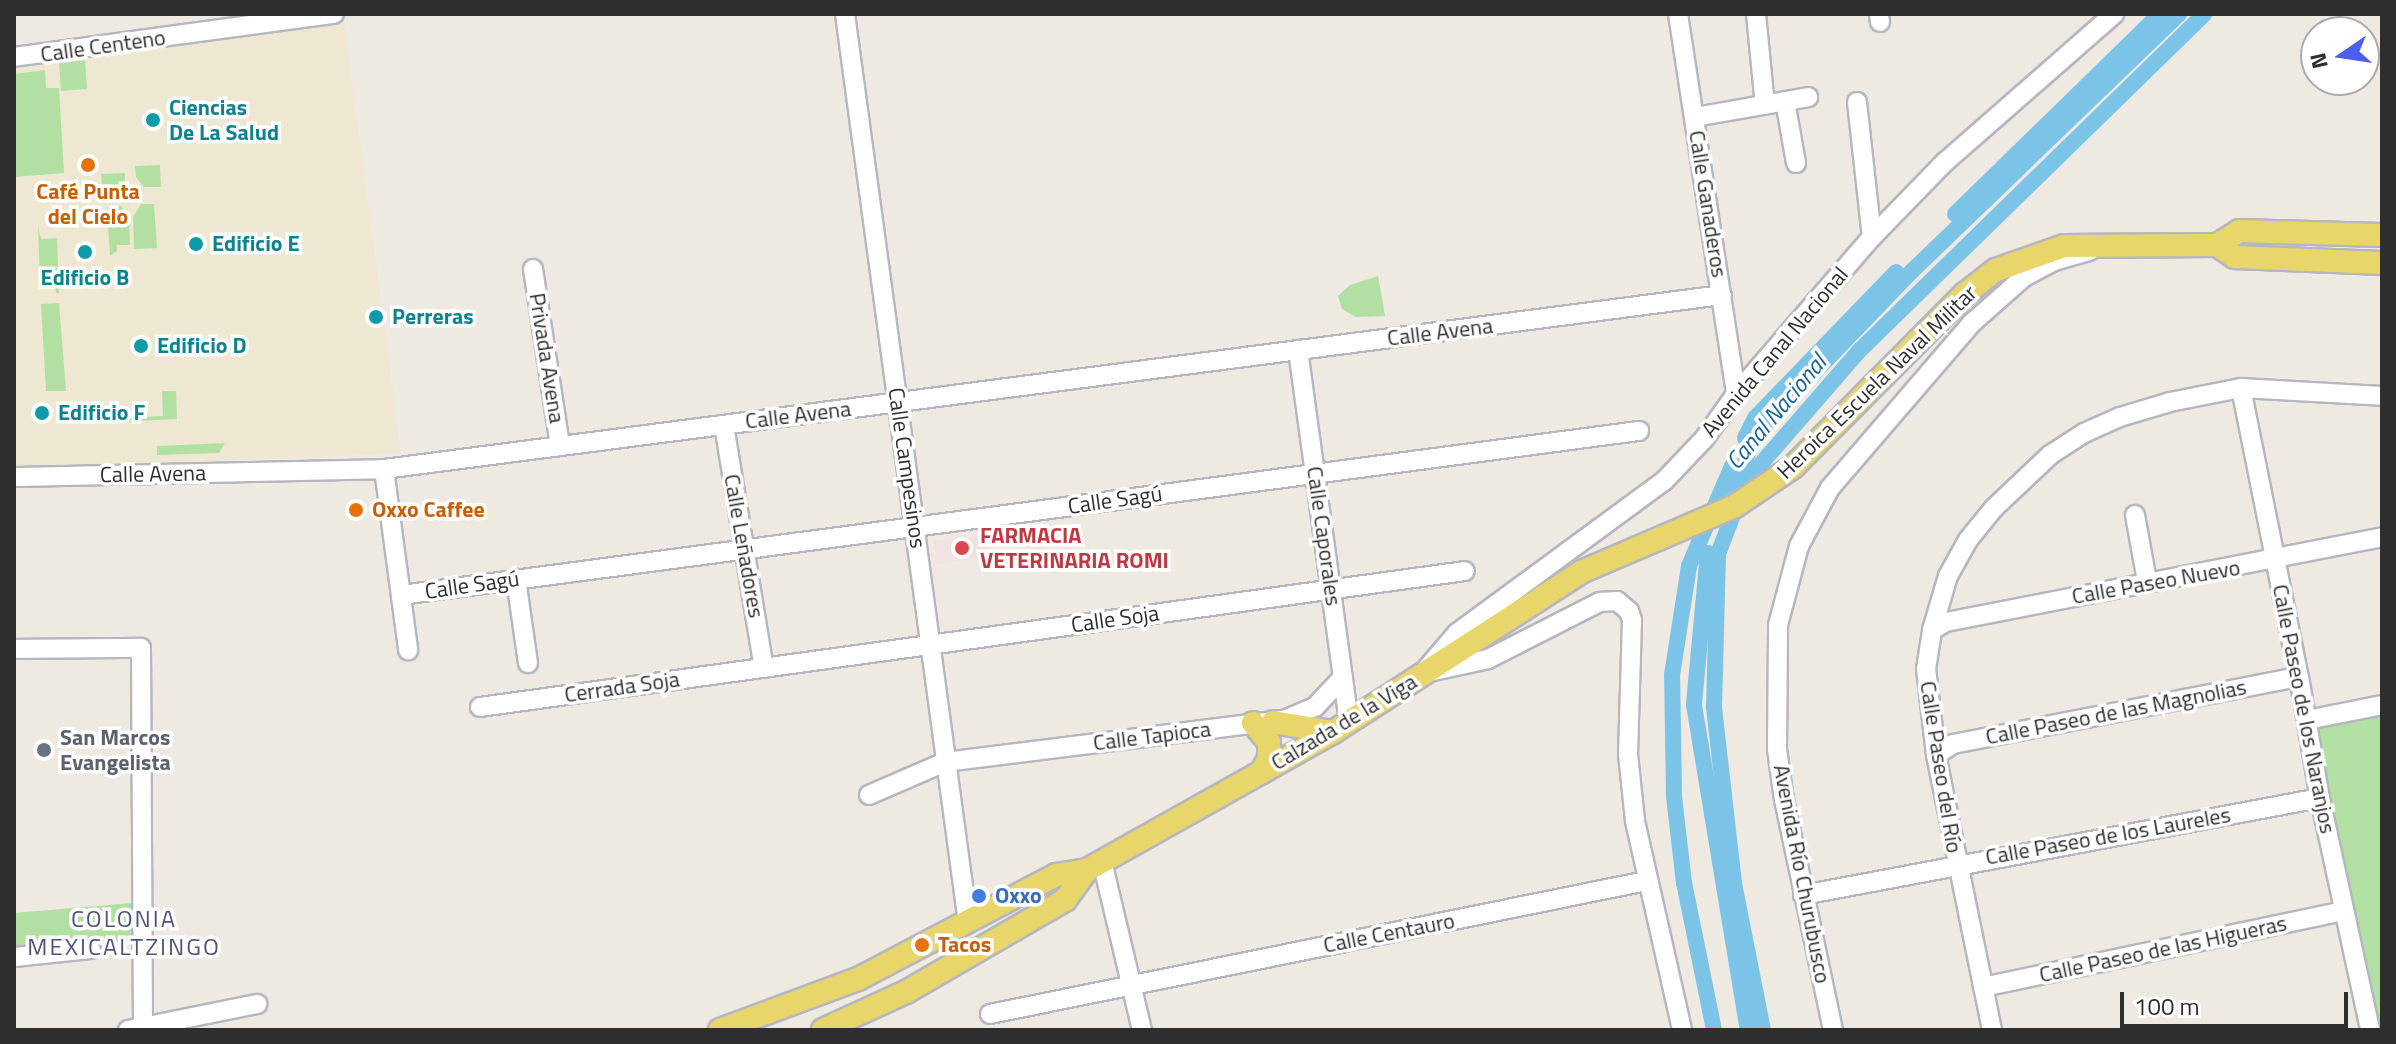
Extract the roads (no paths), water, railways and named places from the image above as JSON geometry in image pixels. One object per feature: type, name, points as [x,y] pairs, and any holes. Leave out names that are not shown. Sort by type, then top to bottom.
[{"type":"main road","name":"Heroica Escuela Naval Militar","points":[[1595,566],[1719,514],[1793,467],[1965,294],[1996,270],[2064,246],[2217,245],[2239,231],[2382,235]]},
{"type":"main road","name":"Heroica Escuela Naval Militar","points":[[2217,245],[2235,257],[2382,263]]},
{"type":"main road","name":"Calzada de la Viga","points":[[720,1030],[858,979],[1056,875],[1095,865],[1341,727],[1548,590],[1595,566]]},
{"type":"main road","points":[[1262,772],[1269,758],[1269,742],[1263,723],[1341,727]]},
{"type":"main road","name":"Calzada de la Viga","points":[[823,1030],[906,992],[1065,900],[1095,865]]},
{"type":"street","name":"Calle Centeno","points":[[14,57],[334,14]]},
{"type":"street","name":"Calle Campesinos","points":[[845,14],[968,923]]},
{"type":"street","name":"Calle Ganaderos","points":[[1678,14],[1736,394]]},
{"type":"street","points":[[1756,14],[1765,105]]},
{"type":"street","name":"Avenida Canal Nacional","points":[[1424,673],[1457,633],[1664,481],[1704,439],[1736,394],[1872,237],[1945,162],[2114,14]]},
{"type":"street","points":[[1695,117],[1808,97]]},
{"type":"street","points":[[1785,101],[1796,163]]},
{"type":"street","points":[[1857,102],[1872,237]]},
{"type":"street","name":"Avenida Río Churubusco","points":[[1833,1030],[1782,787],[1776,696],[1778,625],[1799,546],[1830,488],[1972,323],[2024,277],[2054,261],[2115,244]]},
{"type":"street","name":"Privada Avena","points":[[533,269],[560,446]]},
{"type":"street","name":"Calle Avena","points":[[14,477],[384,469],[1722,295]]},
{"type":"street","name":"Calle Caporales","points":[[1298,350],[1343,677],[1341,727]]},
{"type":"street","name":"Calle Paseo del Río","points":[[1992,1030],[1936,755],[1926,669],[1932,630],[1948,576],[1968,540],[1994,508],[2050,455],[2084,433],[2120,417],[2170,402],[2241,388],[2382,396]]},
{"type":"street","name":"Calle Paseo de los Naranjos","points":[[2241,388],[2320,798],[2370,1030]]},
{"type":"street","name":"Calle Leñadores","points":[[724,425],[764,668]]},
{"type":"street","name":"Calle Sagú","points":[[401,595],[1639,431]]},
{"type":"street","points":[[384,469],[408,650]]},
{"type":"street","points":[[2135,515],[2147,581]]},
{"type":"street","name":"Calle Paseo Nuevo","points":[[1932,630],[1946,622],[2147,581],[2275,561],[2382,537]]},
{"type":"street","name":"Calle Soja","points":[[764,668],[1465,571]]},
{"type":"street","points":[[516,579],[528,663]]},
{"type":"street","points":[[1424,673],[1488,659],[1593,605],[1611,600],[1626,607],[1632,620],[1628,754],[1635,821],[1646,881],[1667,953],[1682,1030]]},
{"type":"street","points":[[14,649],[141,648],[136,1028],[257,1004]]},
{"type":"street","name":"Cerrada Soja","points":[[480,707],[764,668]]},
{"type":"street","name":"Calle Tapioca","points":[[869,795],[945,762],[1263,723],[1315,707],[1343,677]]},
{"type":"street","name":"Calle Paseo de las Magnolias","points":[[1936,755],[1953,744],[2299,677]]},
{"type":"street","points":[[2307,720],[2382,705]]},
{"type":"street","name":"Calle Paseo de los Laureles","points":[[1803,895],[1956,863],[2320,798]]},
{"type":"street","points":[[1095,865],[1133,985],[1142,1030]]},
{"type":"street","name":"Calle Centauro","points":[[990,1014],[1646,881]]},
{"type":"street","name":"Calle Paseo de las Higueras","points":[[1983,987],[2344,911]]},
{"type":"street","points":[[14,957],[91,949]]},
{"type":"waterway","name":"Canal Nacional","points":[[1955,214],[2160,14]]},
{"type":"waterway","name":"Canal Nacional","points":[[1735,487],[1756,433],[1912,271],[2179,14]]},
{"type":"waterway","name":"Canal Nacional","points":[[1763,1030],[1734,883],[1714,707],[1718,554],[1746,481],[1858,352],[2204,14]]},
{"type":"waterway","name":"Canal Nacional","points":[[1745,438],[1755,418],[1896,272]]},
{"type":"waterway","name":"Canal Nacional","points":[[1714,1030],[1684,883],[1674,796],[1672,675],[1689,566],[1732,466]]},
{"type":"waterway","name":"Canal Nacional","points":[[1708,553],[1694,705],[1748,1030]]},
{"type":"place","name":"Ciencias De La Salud","points":[[153,120]]},
{"type":"place","name":"Café Punta del Cielo","points":[[88,165]]},
{"type":"place","name":"Edificio E","points":[[196,244]]},
{"type":"place","name":"Edificio B","points":[[85,252]]},
{"type":"place","name":"Perreras","points":[[376,317]]},
{"type":"place","name":"Edificio D","points":[[141,346]]},
{"type":"place","name":"Edificio F","points":[[42,413]]},
{"type":"place","name":"Oxxo Caffee","points":[[356,510]]},
{"type":"place","name":"FARMACIA VETERINARIA ROMI","points":[[962,548]]},
{"type":"place","name":"San Marcos Evangelista","points":[[44,750]]},
{"type":"place","name":"Oxxo","points":[[979,896]]},
{"type":"place","name":"Tacos","points":[[922,945]]},
{"type":"district","name":"COLONIA MEXICALTZINGO","points":[[124,933]]}]
